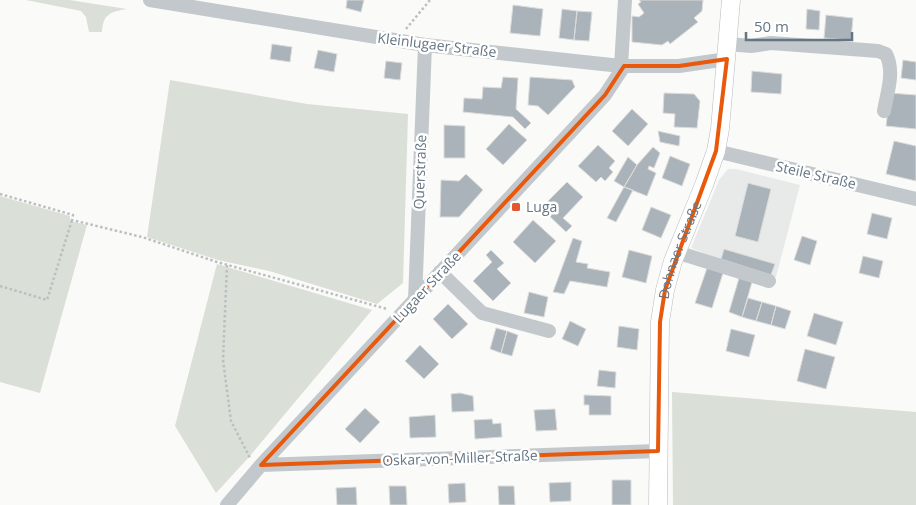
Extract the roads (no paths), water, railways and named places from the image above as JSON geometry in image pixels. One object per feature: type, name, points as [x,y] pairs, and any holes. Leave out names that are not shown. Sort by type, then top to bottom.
[{"type":"main road","name":"Dohnaer Straße","points":[[658,505],[660,322],[665,290],[676,252],[716,151],[720,129],[732,0]]},
{"type":"street","name":"Kleinlugaer Straße","points":[[150,0],[424,45],[622,66],[679,66],[727,52],[771,43],[878,51],[886,54],[890,61],[891,72],[884,112]]},
{"type":"street","points":[[622,66],[625,0]]},
{"type":"street","name":"Querstraße","points":[[415,300],[424,45]]},
{"type":"street","name":"Lugaer Straße","points":[[228,505],[261,465],[605,95],[622,66]]},
{"type":"street","name":"Steile Straße","points":[[716,151],[916,198]]},
{"type":"street","points":[[676,252],[769,281]]},
{"type":"street","points":[[440,272],[482,313],[549,331]]},
{"type":"street","name":"Oskar-von-Miller-Straße","points":[[261,465],[658,452]]},
{"type":"place","name":"Luga","points":[[516,207]]}]
